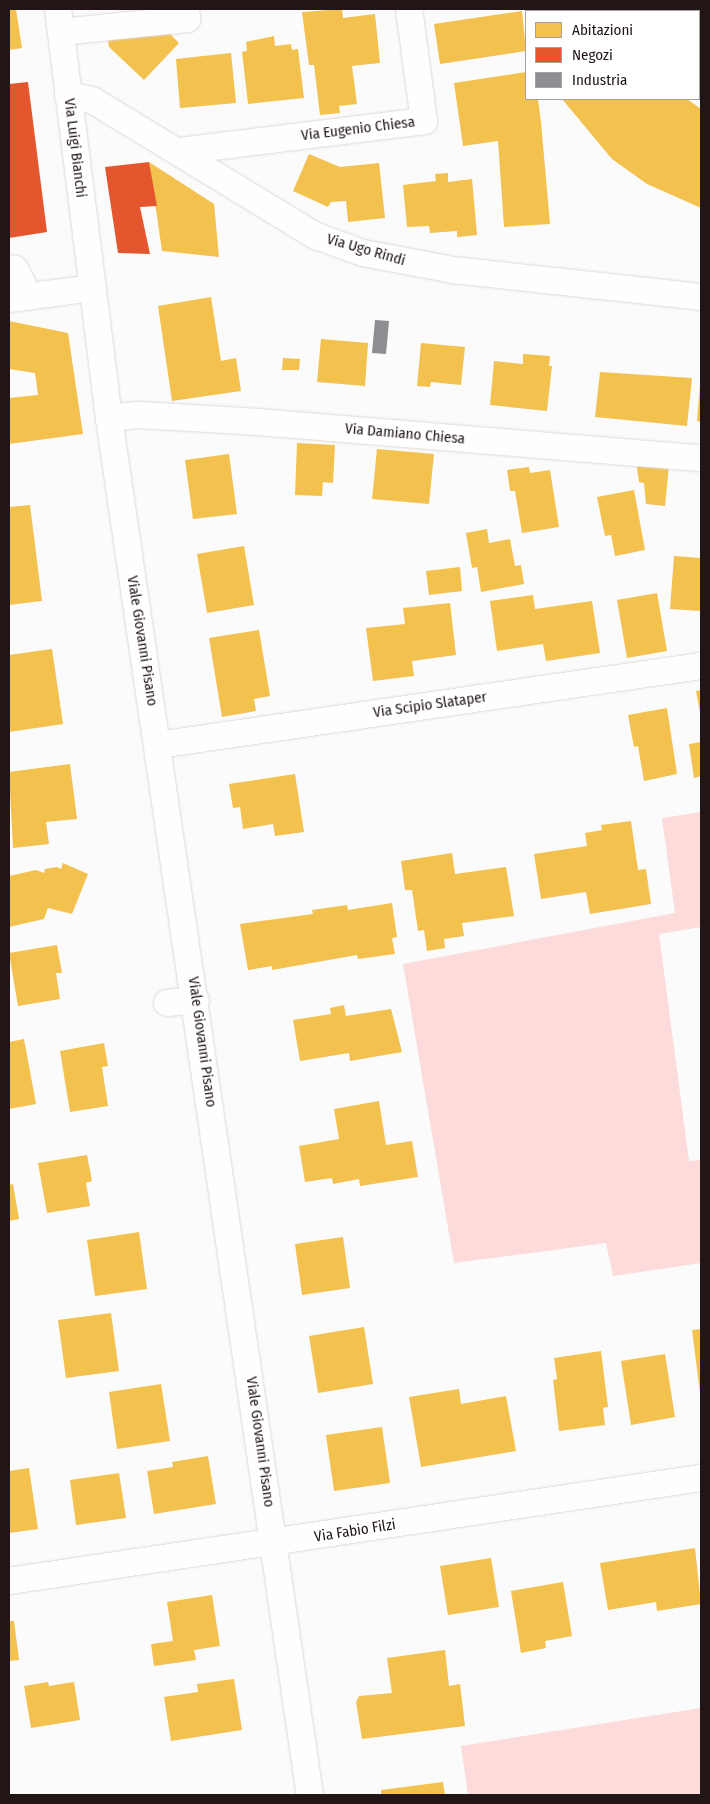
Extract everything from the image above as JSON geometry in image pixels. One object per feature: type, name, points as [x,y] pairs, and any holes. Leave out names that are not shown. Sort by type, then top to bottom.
[{"type":"street","points":[[59,20],[187,19],[186,9]]},
{"type":"street","name":"Via Eugenio Chiesa","points":[[180,151],[424,121],[409,9]]},
{"type":"street","name":"Via Luigi Bianchi","points":[[59,20],[92,288]]},
{"type":"street","name":"Via Ugo Rindi","points":[[68,95],[92,100],[180,151],[305,230],[363,253],[453,270],[701,297]]},
{"type":"street","points":[[9,268],[15,269],[19,298],[92,288]]},
{"type":"street","name":"Viale Giovanni Pisano","points":[[92,288],[109,418],[196,1000],[310,1795]]},
{"type":"street","name":"Via Damiano Chiesa","points":[[109,418],[140,415],[259,422],[701,458]]},
{"type":"street","name":"Via Scipio Slataper","points":[[158,745],[701,666]]},
{"type":"street","points":[[167,1004],[196,1000]]},
{"type":"street","name":"Via Fabio Filzi","points":[[9,1581],[274,1544],[701,1478]]},
{"type":"shaded area","points":[[701,812],[701,927],[659,934],[689,1161],[701,1160],[701,1263],[613,1276],[606,1243],[454,1263],[403,964],[675,913],[662,818]]},
{"type":"shaded area","points":[[701,1708],[701,1795],[468,1795],[461,1746]]},
{"type":"building: Abitazioni","points":[[9,9],[16,9],[22,48],[9,50]]},
{"type":"building: Abitazioni","points":[[342,9],[343,18],[375,14],[380,63],[352,66],[357,104],[339,106],[340,113],[320,115],[314,65],[309,65],[302,12]]},
{"type":"building: Abitazioni","points":[[529,9],[624,10],[530,10]]},
{"type":"building: Abitazioni","points":[[522,11],[525,51],[440,64],[434,24]]},
{"type":"building: Abitazioni","points":[[167,31],[179,43],[144,80],[109,47],[108,40]]},
{"type":"building: Abitazioni","points":[[274,36],[275,46],[291,44],[292,50],[298,49],[304,98],[248,104],[242,52],[247,51],[246,42]]},
{"type":"building: Abitazioni","points":[[231,53],[236,103],[180,108],[176,59]]},
{"type":"building: Abitazioni","points":[[525,72],[525,100],[538,100],[550,224],[504,227],[498,141],[463,146],[454,83]]},
{"type":"building: Abitazioni","points":[[563,100],[688,100],[701,109],[701,208],[647,184],[612,159]]},
{"type":"building: Abitazioni","points":[[309,154],[340,167],[379,163],[385,218],[348,222],[346,201],[331,202],[328,207],[293,191]]},
{"type":"building: Abitazioni","points":[[149,162],[214,204],[219,257],[162,251]]},
{"type":"building: Abitazioni","points":[[448,173],[448,182],[472,179],[477,235],[457,237],[457,231],[430,233],[429,226],[407,227],[403,185],[436,181],[435,174]]},
{"type":"building: Abitazioni","points":[[211,297],[221,361],[236,358],[241,391],[172,401],[158,306]]},
{"type":"building: Abitazioni","points":[[9,321],[68,333],[83,434],[9,444],[9,398],[38,395],[35,373],[9,369]]},
{"type":"building: Abitazioni","points":[[321,339],[368,343],[365,386],[317,382]]},
{"type":"building: Abitazioni","points":[[421,343],[465,347],[461,385],[431,382],[430,387],[417,386]]},
{"type":"building: Abitazioni","points":[[523,354],[550,356],[549,366],[552,366],[547,411],[490,405],[494,361],[523,364]]},
{"type":"building: Abitazioni","points":[[283,358],[300,359],[299,370],[282,370]]},
{"type":"building: Abitazioni","points":[[600,372],[692,378],[687,426],[595,417]]},
{"type":"building: Abitazioni","points":[[701,385],[701,422],[697,421]]},
{"type":"building: Abitazioni","points":[[297,443],[335,445],[333,483],[323,482],[322,496],[295,495]]},
{"type":"building: Abitazioni","points":[[377,449],[434,454],[429,504],[372,499]]},
{"type":"building: Abitazioni","points":[[229,454],[237,514],[193,519],[185,460]]},
{"type":"building: Abitazioni","points":[[636,461],[669,465],[665,506],[646,504],[644,483],[639,482]]},
{"type":"building: Abitazioni","points":[[529,467],[530,473],[550,470],[559,527],[522,533],[515,491],[510,491],[507,470]]},
{"type":"building: Abitazioni","points":[[634,490],[645,550],[615,556],[611,535],[605,536],[597,497]]},
{"type":"building: Abitazioni","points":[[30,505],[42,601],[9,605],[9,507]]},
{"type":"building: Abitazioni","points":[[487,529],[489,543],[510,539],[515,566],[521,565],[524,584],[481,592],[477,567],[472,568],[466,533]]},
{"type":"building: Abitazioni","points":[[244,546],[254,605],[207,613],[197,554]]},
{"type":"building: Abitazioni","points":[[674,556],[701,558],[701,611],[670,609]]},
{"type":"building: Abitazioni","points":[[460,567],[462,591],[429,595],[426,571]]},
{"type":"building: Abitazioni","points":[[657,593],[667,651],[627,658],[617,600]]},
{"type":"building: Abitazioni","points":[[533,595],[535,609],[592,601],[600,653],[546,661],[543,644],[497,651],[490,601]]},
{"type":"building: Abitazioni","points":[[450,603],[456,655],[412,661],[414,676],[373,681],[366,628],[405,624],[403,608]]},
{"type":"building: Abitazioni","points":[[259,630],[270,696],[254,699],[256,711],[222,717],[209,638]]},
{"type":"building: Abitazioni","points":[[52,649],[63,724],[9,732],[9,655]]},
{"type":"building: Abitazioni","points":[[701,690],[701,713],[700,713],[696,691]]},
{"type":"building: Abitazioni","points":[[667,708],[677,774],[644,781],[638,746],[634,747],[628,715]]},
{"type":"building: Abitazioni","points":[[701,742],[701,776],[694,778],[689,744]]},
{"type":"building: Abitazioni","points":[[70,764],[77,819],[46,822],[49,844],[13,848],[9,772]]},
{"type":"building: Abitazioni","points":[[295,774],[304,832],[275,836],[273,824],[243,829],[240,807],[233,808],[229,784]]},
{"type":"building: Abitazioni","points":[[631,821],[638,870],[646,869],[651,904],[590,914],[586,892],[541,899],[534,854],[587,846],[585,833],[602,830],[601,825]]},
{"type":"building: Abitazioni","points":[[452,853],[455,874],[506,867],[514,916],[462,923],[464,936],[444,939],[445,948],[427,951],[424,930],[418,931],[412,890],[405,890],[401,861]]},
{"type":"building: Abitazioni","points":[[63,863],[88,874],[72,914],[48,908],[44,919],[9,927],[9,876],[36,870],[44,873],[45,869],[57,867],[61,869]]},
{"type":"building: Abitazioni","points":[[392,903],[397,937],[392,938],[395,954],[358,959],[357,955],[272,970],[272,966],[248,970],[240,924],[313,914],[312,910],[347,905],[348,910]]},
{"type":"building: Abitazioni","points":[[57,945],[62,973],[56,973],[60,999],[18,1006],[9,953]]},
{"type":"building: Abitazioni","points":[[344,1005],[346,1016],[391,1009],[402,1052],[350,1061],[349,1053],[300,1061],[293,1020],[331,1014],[330,1008]]},
{"type":"building: Abitazioni","points":[[24,1039],[36,1104],[9,1109],[9,1042]]},
{"type":"building: Abitazioni","points":[[104,1043],[108,1066],[102,1067],[108,1106],[70,1112],[60,1051]]},
{"type":"building: Abitazioni","points":[[379,1101],[386,1145],[412,1141],[418,1177],[360,1186],[359,1179],[333,1184],[332,1178],[305,1182],[299,1146],[339,1139],[334,1109]]},
{"type":"building: Abitazioni","points":[[87,1155],[92,1181],[86,1183],[90,1206],[47,1213],[38,1163]]},
{"type":"building: Abitazioni","points":[[13,1184],[19,1219],[9,1221],[9,1185]]},
{"type":"building: Abitazioni","points":[[139,1232],[147,1289],[95,1296],[87,1240]]},
{"type":"building: Abitazioni","points":[[343,1237],[350,1288],[302,1295],[295,1244]]},
{"type":"building: Abitazioni","points":[[111,1313],[119,1371],[66,1378],[58,1320]]},
{"type":"building: Abitazioni","points":[[364,1327],[373,1384],[318,1393],[309,1336]]},
{"type":"building: Abitazioni","points":[[701,1329],[701,1393],[700,1393],[692,1330]]},
{"type":"building: Abitazioni","points":[[601,1351],[608,1407],[603,1408],[605,1425],[559,1431],[553,1380],[557,1379],[554,1358]]},
{"type":"building: Abitazioni","points":[[665,1354],[675,1417],[631,1425],[621,1361]]},
{"type":"building: Abitazioni","points":[[161,1384],[170,1441],[117,1449],[109,1392]]},
{"type":"building: Abitazioni","points":[[459,1389],[461,1404],[506,1396],[516,1451],[421,1467],[409,1397]]},
{"type":"building: Abitazioni","points":[[382,1427],[390,1483],[334,1491],[326,1435]]},
{"type":"building: Abitazioni","points":[[208,1456],[216,1504],[154,1514],[147,1471],[173,1467],[172,1462]]},
{"type":"building: Abitazioni","points":[[29,1468],[38,1529],[9,1533],[9,1471]]},
{"type":"building: Abitazioni","points":[[119,1473],[126,1518],[76,1525],[70,1480]]},
{"type":"building: Abitazioni","points":[[695,1548],[701,1604],[657,1611],[656,1602],[608,1610],[600,1563]]},
{"type":"building: Abitazioni","points":[[491,1558],[499,1607],[448,1615],[440,1566]]},
{"type":"building: Abitazioni","points":[[563,1582],[572,1636],[545,1641],[546,1648],[521,1653],[511,1591]]},
{"type":"building: Abitazioni","points":[[212,1595],[220,1646],[194,1650],[196,1660],[154,1666],[151,1644],[173,1641],[167,1602]]},
{"type":"building: Abitazioni","points":[[9,1621],[14,1621],[19,1660],[9,1661]]},
{"type":"building: Abitazioni","points":[[445,1650],[449,1686],[460,1684],[465,1726],[362,1739],[356,1702],[359,1696],[392,1693],[387,1658]]},
{"type":"building: Abitazioni","points":[[234,1679],[242,1730],[171,1741],[164,1697],[198,1692],[197,1684]]},
{"type":"building: Abitazioni","points":[[48,1682],[49,1686],[74,1682],[80,1720],[31,1728],[24,1686]]},
{"type":"building: Abitazioni","points":[[443,1782],[445,1795],[381,1795],[381,1790]]},
{"type":"building: Negozi","points":[[28,82],[47,232],[9,238],[9,84]]},
{"type":"building: Negozi","points":[[149,162],[157,206],[140,207],[150,254],[118,253],[105,167]]},
{"type":"building: Industria","points":[[375,320],[389,321],[386,354],[372,353]]}]
